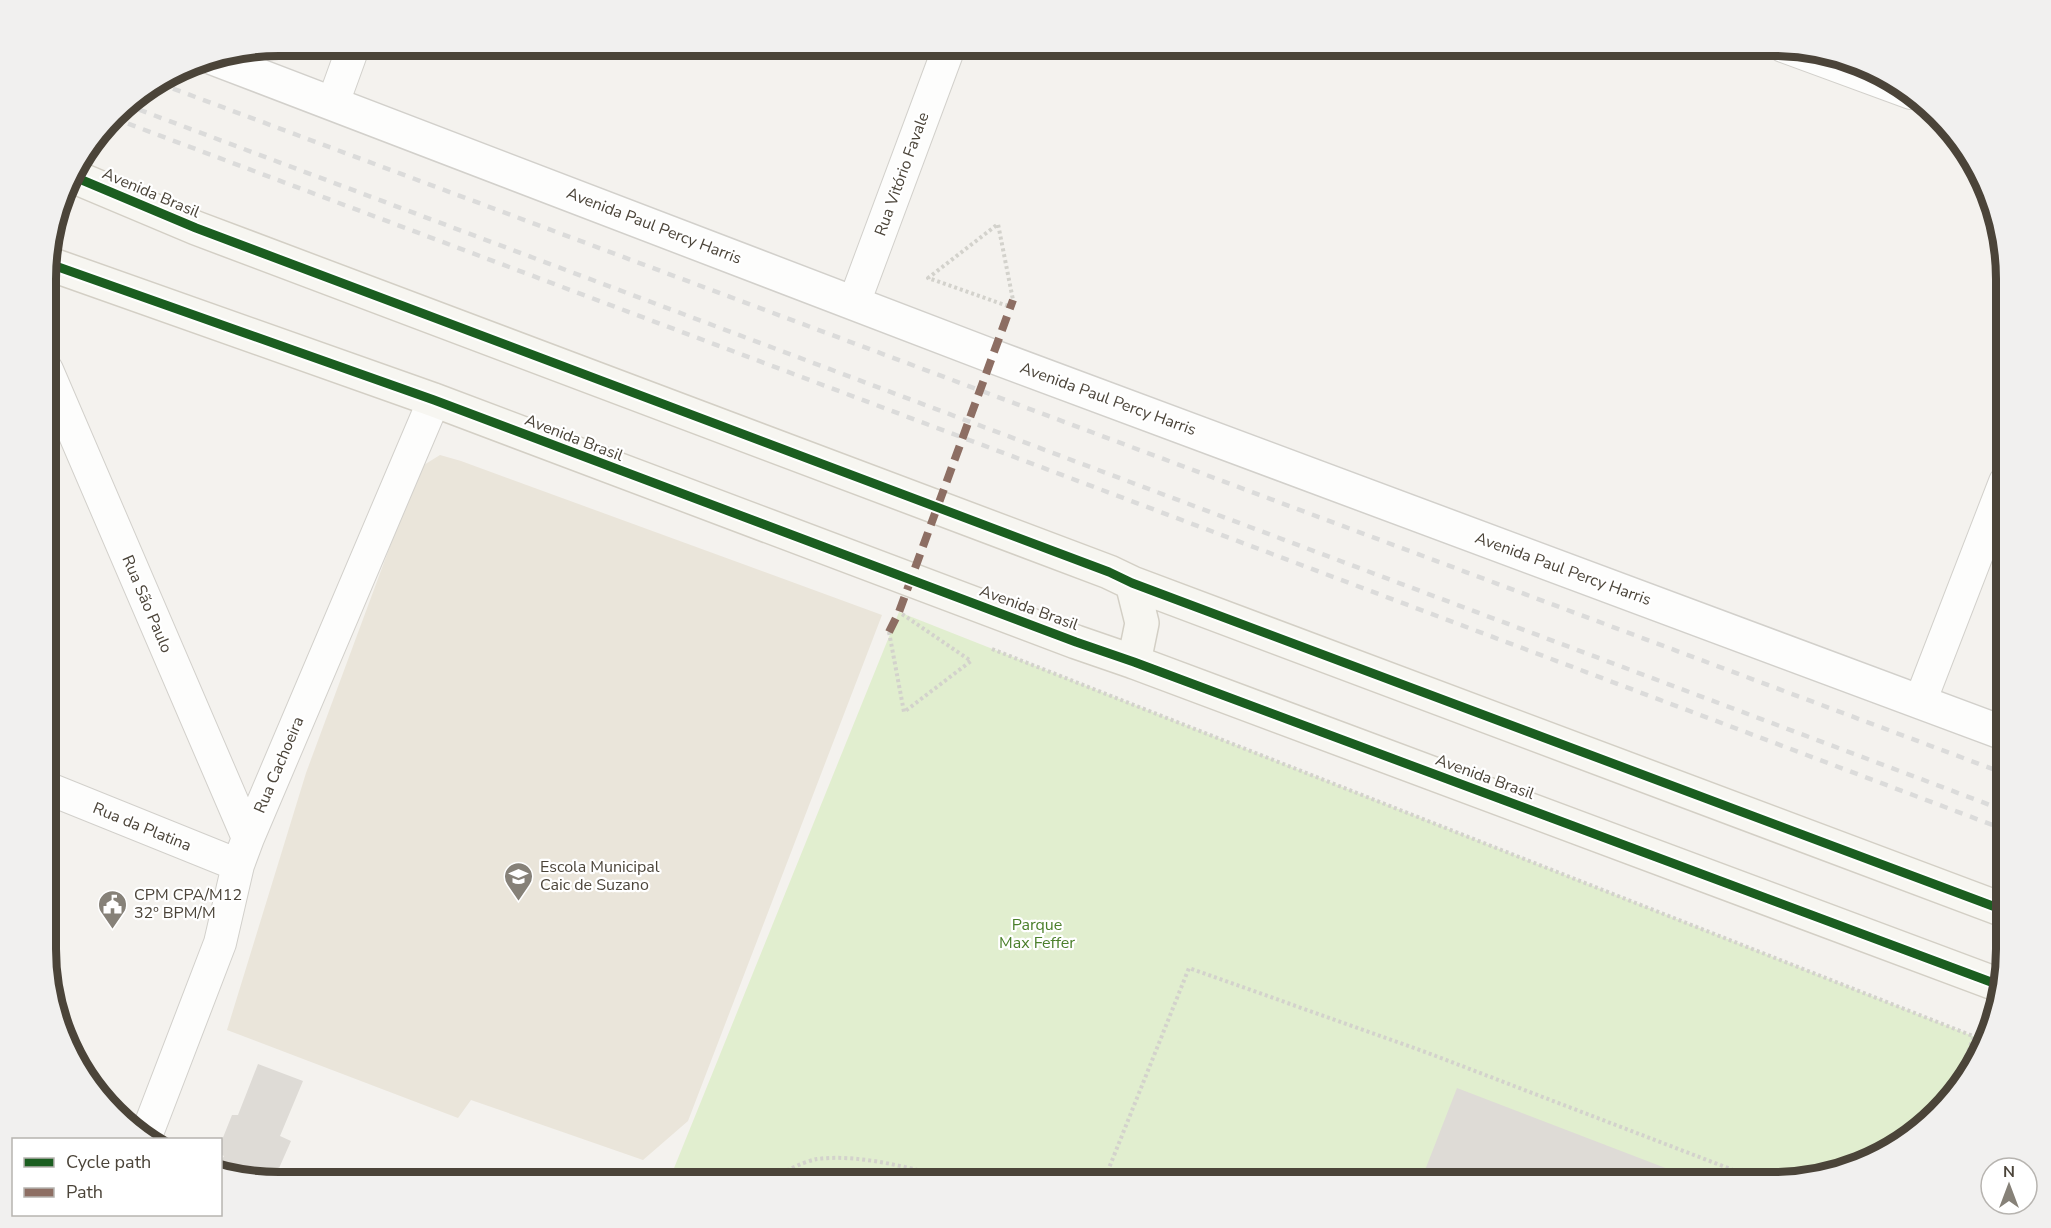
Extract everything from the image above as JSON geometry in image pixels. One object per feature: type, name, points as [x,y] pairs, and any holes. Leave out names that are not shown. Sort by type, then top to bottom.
[{"type":"main road","name":"Avenida Brasil","points":[[79,179],[196,228],[1089,564],[1132,584],[1996,907]]},
{"type":"main road","points":[[72,195],[132,216],[196,228]]},
{"type":"main road","name":"Avenida Brasil","points":[[56,266],[434,400],[1053,634],[1134,662],[1993,983]]},
{"type":"main road","points":[[1132,584],[1142,623],[1134,662]]},
{"type":"street","points":[[333,103],[350,56]]},
{"type":"street","name":"Rua Vitório Favale","points":[[854,303],[946,56]]},
{"type":"street","name":"Avenida Paul Percy Harris","points":[[224,62],[854,303],[1996,730]]},
{"type":"street","points":[[1831,63],[1862,75]]},
{"type":"street","name":"Rua São Paulo","points":[[56,392],[243,852]]},
{"type":"street","name":"Rua Cachoeira","points":[[148,1130],[220,943],[243,852],[434,400]]},
{"type":"street","points":[[1920,702],[1996,508]]},
{"type":"street","name":"Rua da Platina","points":[[56,791],[243,852]]},
{"type":"path","points":[[1008,306],[928,278],[998,224],[1013,300]]},
{"type":"path","points":[[889,632],[904,712],[971,661],[899,612],[921,621]]},
{"type":"path","points":[[988,647],[1977,1037]]},
{"type":"path","points":[[1107,1172],[1189,968],[1428,1053],[1741,1172]]},
{"type":"path","points":[[1962,1067],[1974,1036]]},
{"type":"path","points":[[785,1172],[816,1160],[871,1160],[922,1172]]},
{"type":"shaded area","name":"Escola Municipal Caic de Suzano","points":[[440,455],[882,615],[688,1121],[643,1160],[471,1100],[458,1118],[227,1030],[306,773],[419,468]]},
{"type":"green space","name":"Parque Max Feffer","points":[[899,612],[1977,1038],[1966,1061],[1949,1085],[1930,1107],[1908,1126],[1884,1143],[1844,1161],[1801,1171],[672,1172]]},
{"type":"building","points":[[258,1064],[303,1081],[280,1136],[291,1141],[277,1172],[250,1171],[222,1165],[224,1156],[222,1155],[222,1140],[232,1115],[238,1115]]},
{"type":"building","points":[[1457,1088],[1676,1172],[1424,1172]]},
{"type":"railway","points":[[166,86],[1996,770]]},
{"type":"railway","points":[[135,108],[1996,807]]},
{"type":"railway","points":[[121,121],[1996,826]]},
{"type":"marked path","points":[[889,632],[899,612],[1013,300]]},
{"type":"cycle path","points":[[79,179],[196,228],[1996,907]]},
{"type":"cycle path","points":[[56,266],[434,400],[1076,642],[1993,983]]},
{"type":"place","name":"Escola Municipal Caic de Suzano","points":[[519,902]]},
{"type":"place","name":"CPM CPA/M12 32º BPM/M","points":[[113,930]]}]
